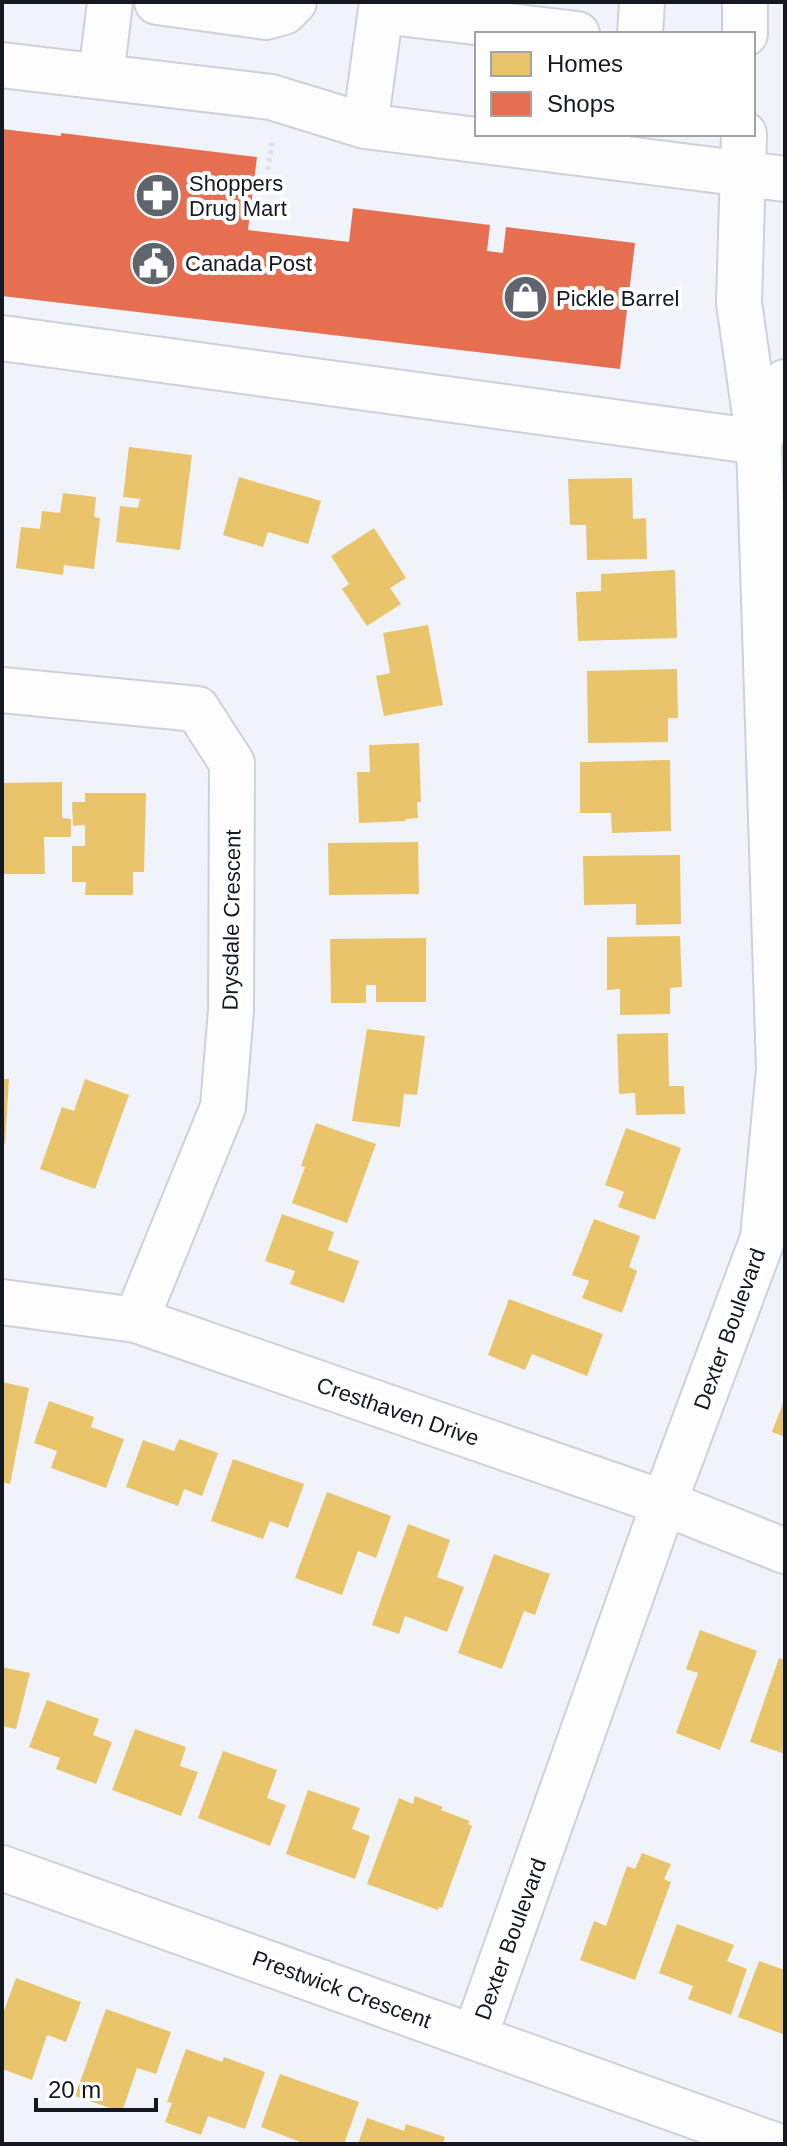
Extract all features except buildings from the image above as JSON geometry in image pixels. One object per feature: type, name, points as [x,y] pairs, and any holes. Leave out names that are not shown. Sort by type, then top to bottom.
[{"type":"street","points":[[101,76],[110,2]]},
{"type":"street","points":[[157,2],[266,17],[284,12],[294,2]]},
{"type":"street","points":[[640,32],[642,2]]},
{"type":"street","points":[[745,2],[745,32]]},
{"type":"street","points":[[365,126],[382,6],[563,32]]},
{"type":"street","points":[[2,65],[271,97],[365,126],[475,135]]},
{"type":"street","points":[[493,136],[633,147],[758,162]]},
{"type":"street","name":"Dexter Boulevard","points":[[475,2036],[664,1503],[763,1238],[779,1069],[759,442],[739,303],[758,162]]},
{"type":"street","points":[[2,338],[759,442]]},
{"type":"street","name":"Dexter Boulevard","points":[[759,442],[785,382]]},
{"type":"street","name":"Drysdale Crescent","points":[[2,690],[197,709],[232,763],[231,1010],[223,1107],[136,1320]]},
{"type":"street","name":"Cresthaven Drive","points":[[2,1302],[136,1320],[664,1503],[785,1551]]},
{"type":"street","name":"Prestwick Crescent","points":[[2,1868],[772,2144]]},
{"type":"place","name":"Shoppers Drug Mart","points":[[158,196]]},
{"type":"place","name":"Canada Post","points":[[154,263]]},
{"type":"place","name":"Pickle Barrel","points":[[525,298]]}]
